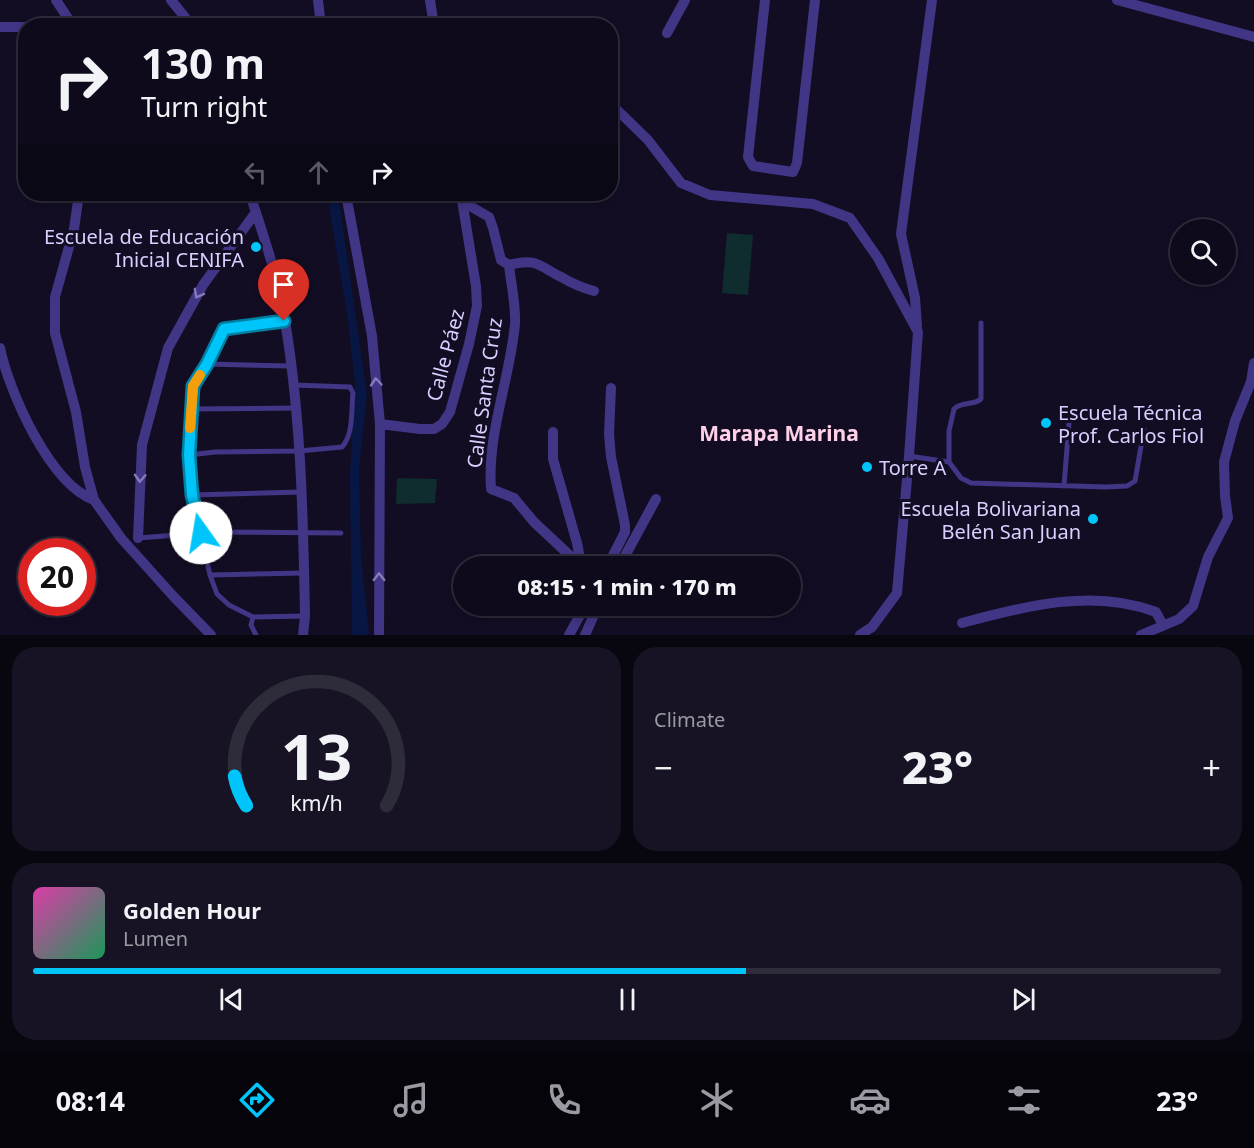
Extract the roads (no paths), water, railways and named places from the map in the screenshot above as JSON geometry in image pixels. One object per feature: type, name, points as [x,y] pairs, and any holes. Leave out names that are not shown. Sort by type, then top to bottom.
[{"type":"street","points":[[56,0],[68,18]]},
{"type":"street","points":[[171,0],[186,18]]},
{"type":"street","points":[[318,0],[320,18]]},
{"type":"street","points":[[430,0],[433,18]]},
{"type":"street","points":[[667,33],[685,0]]},
{"type":"street","points":[[765,0],[748,157],[753,166],[793,172],[797,163],[815,0]]},
{"type":"street","points":[[860,635],[872,627],[897,593],[918,332],[915,298],[901,234],[932,0]]},
{"type":"street","points":[[1118,0],[1254,37]]},
{"type":"street","points":[[0,27],[18,27]]},
{"type":"street","points":[[618,111],[648,140],[681,183],[710,195],[813,204],[850,218],[878,258],[918,332]]},
{"type":"street","points":[[78,201],[74,229],[55,297],[55,333],[76,412],[85,467],[94,501],[121,538],[211,635]]},
{"type":"street","points":[[252,201],[280,296],[297,408],[302,492],[305,616],[303,635]]},
{"type":"street","points":[[347,201],[372,336],[380,424],[379,635]]},
{"type":"street","name":"Calle Páez","points":[[380,424],[434,429],[442,424],[450,412],[477,306],[462,201]]},
{"type":"street","name":"Calle Santa Cruz","points":[[466,201],[489,217],[494,228],[501,260],[509,265],[515,323],[494,436],[491,489],[514,498],[534,522],[569,556]]},
{"type":"street","points":[[138,538],[142,445],[168,348],[203,285],[256,212]]},
{"type":"street","points":[[509,265],[522,261],[543,265],[560,277],[594,291]]},
{"type":"street","points":[[0,348],[21,414],[55,468],[83,497],[94,501]]},
{"type":"street","points":[[1141,635],[1179,619],[1193,606],[1208,557],[1228,518],[1224,462],[1235,421],[1251,382],[1254,363]]},
{"type":"street","points":[[611,388],[609,434],[611,457],[625,525],[625,532],[613,556]]},
{"type":"street","points":[[553,432],[553,459],[579,556]]},
{"type":"street","points":[[624,556],[656,499]]},
{"type":"street","points":[[962,623],[1007,610],[1094,600],[1124,601],[1143,607],[1156,612],[1163,625]]},
{"type":"street","points":[[568,635],[579,616]]},
{"type":"street","points":[[585,635],[594,616]]},
{"type":"lane","points":[[284,321],[224,329],[193,386],[189,455],[192,495],[210,574],[218,594],[229,605],[253,616],[305,616]]},
{"type":"lane","points":[[981,323],[981,399],[978,402],[963,403],[954,409],[949,431],[949,462],[961,478],[971,483],[1126,486],[1136,481],[1144,429]]},
{"type":"lane","points":[[207,364],[290,366]]},
{"type":"lane","points":[[189,455],[342,447],[347,441],[349,431],[353,393],[350,387],[293,385]]},
{"type":"lane","points":[[190,409],[297,408]]},
{"type":"lane","points":[[1064,486],[1069,423]]},
{"type":"lane","points":[[909,456],[949,462]]},
{"type":"lane","points":[[192,495],[302,492]]},
{"type":"lane","points":[[138,538],[201,533],[341,533]]},
{"type":"lane","points":[[210,574],[304,573]]},
{"type":"lane","points":[[253,616],[251,625],[256,635]]},
{"type":"water","points":[[328,201],[339,201],[367,395],[359,467],[361,555],[369,635],[352,635],[350,476],[355,383],[348,320]]},
{"type":"place","name":"Escuela de Educación Inicial CENIFA","points":[[256,247]]},
{"type":"place","name":"Escuela Técnica Prof. Carlos Fiol","points":[[1046,423]]},
{"type":"place","name":"Torre A","points":[[867,467]]},
{"type":"place","name":"Escuela Bolivariana Belén San Juan","points":[[1093,519]]},
{"type":"district","name":"Marapa Marina","points":[[779,433]]}]
